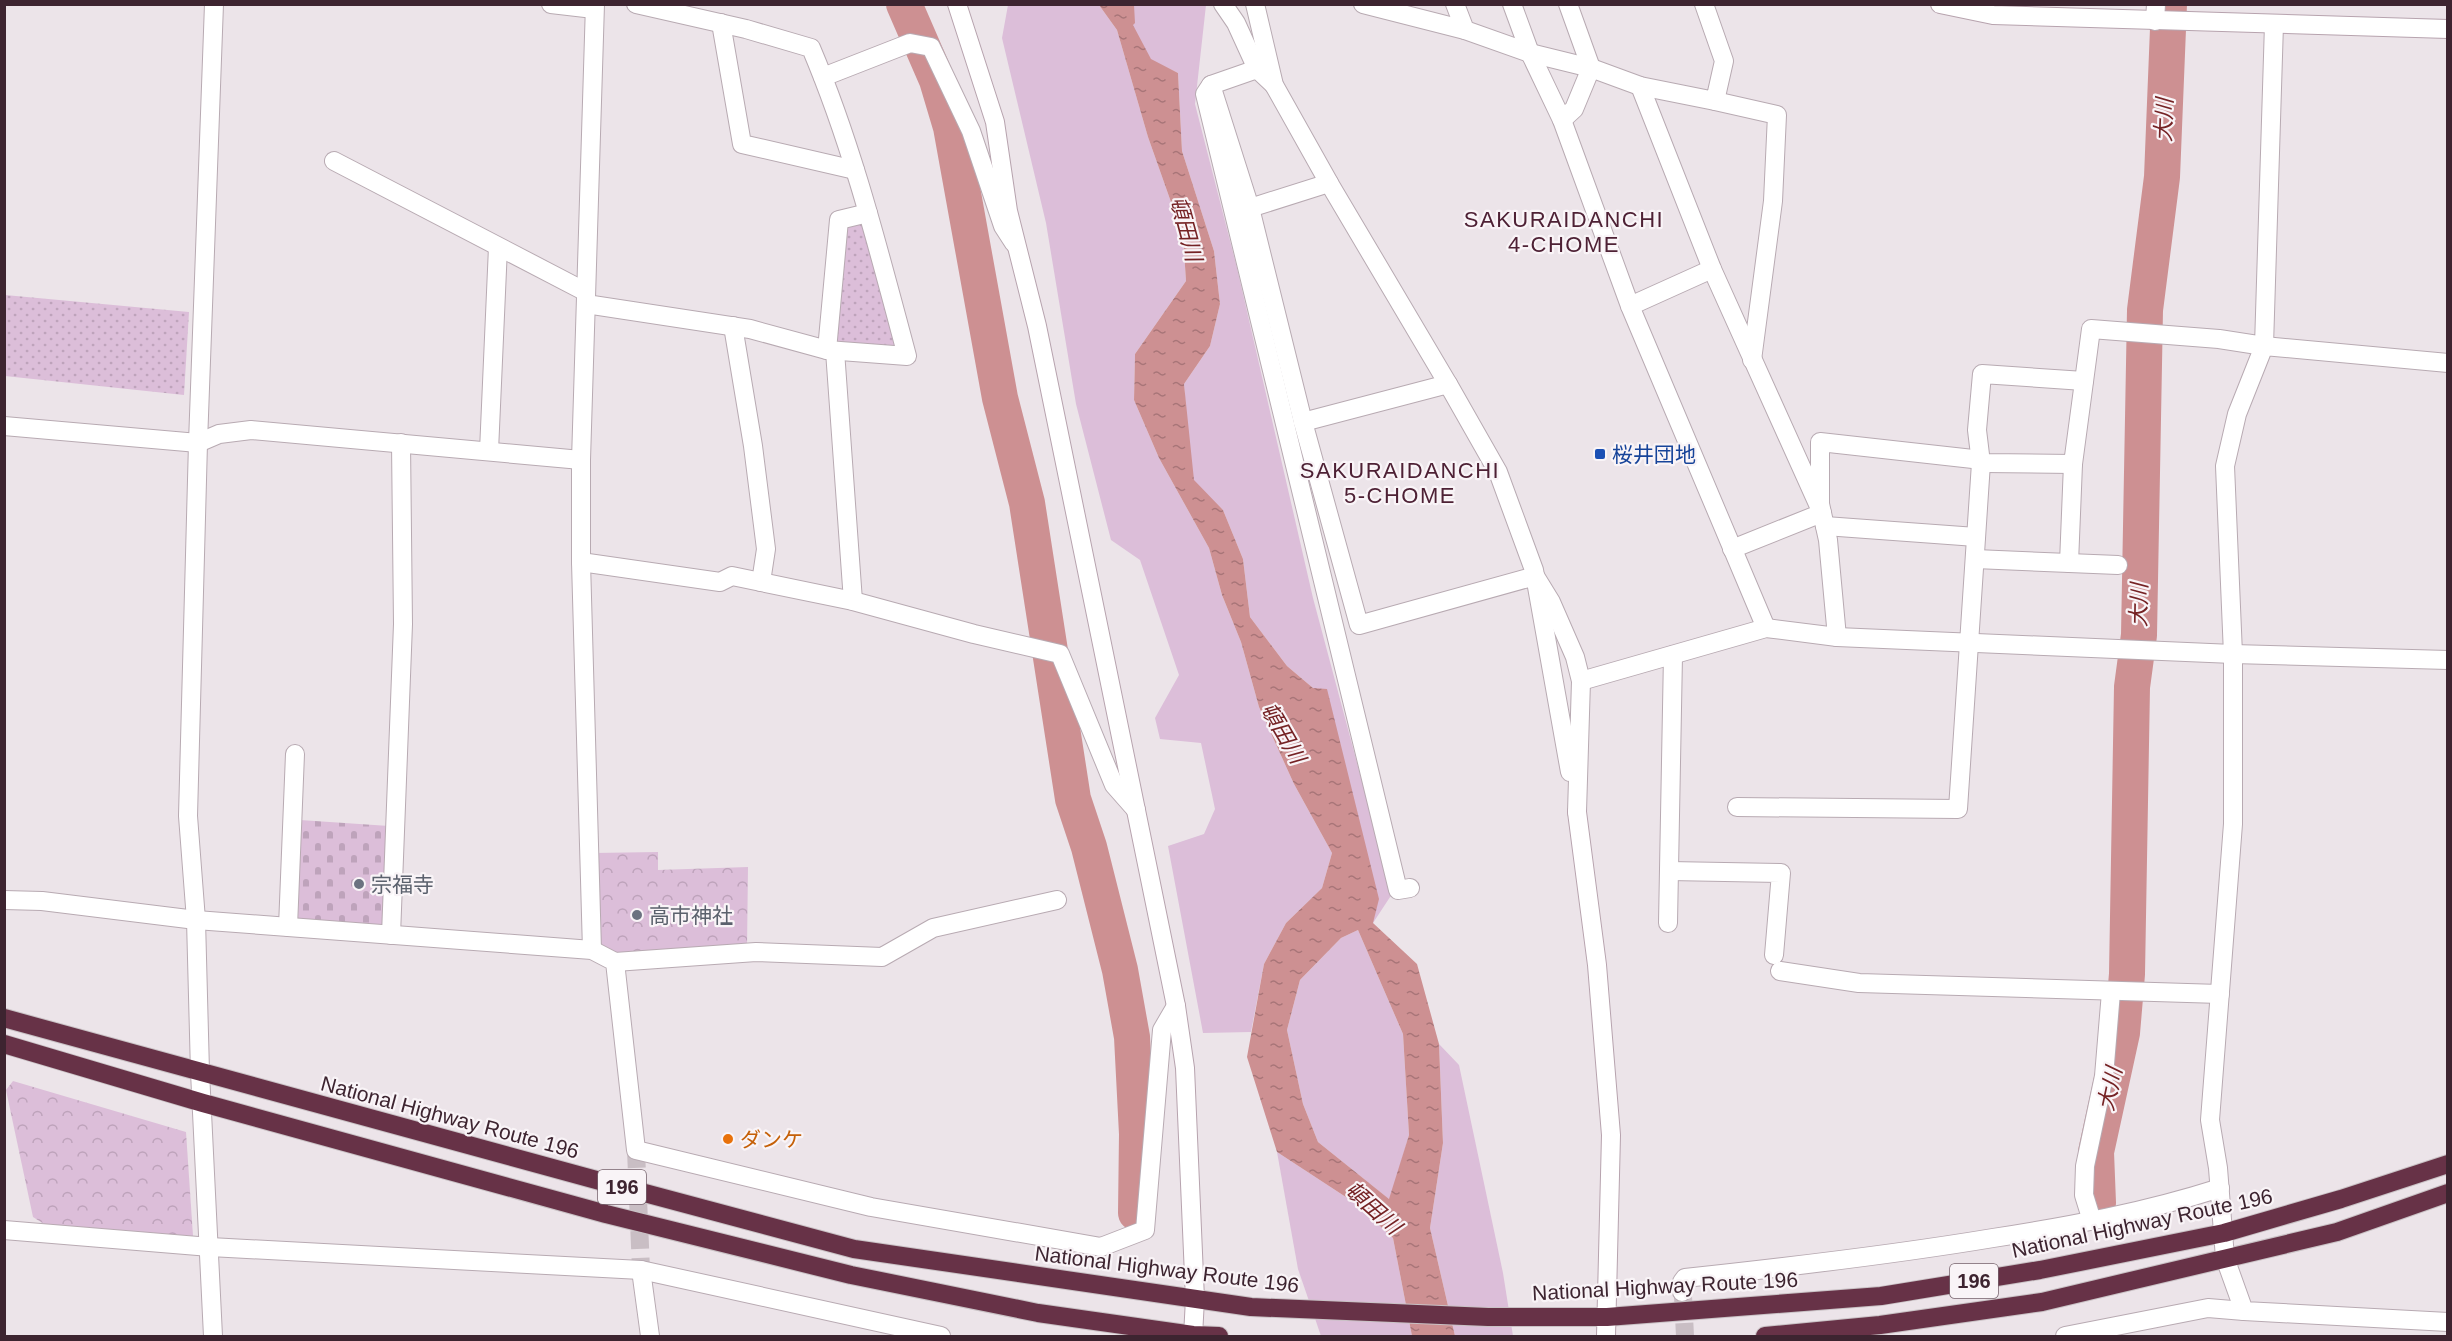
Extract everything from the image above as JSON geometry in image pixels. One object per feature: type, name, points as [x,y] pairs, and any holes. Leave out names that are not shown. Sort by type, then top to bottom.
[{"type":"highway","name":"National Highway Route 196","points":[[4,1018],[854,1249],[1251,1306],[1488,1317],[1607,1317],[1881,1296],[2040,1270],[2224,1233],[2341,1199],[2448,1164]]},
{"type":"highway","name":"196","points":[[4,1044],[203,1103],[606,1214],[851,1275],[1038,1313],[1193,1336],[1219,1336]]},
{"type":"highway","name":"196","points":[[1765,1336],[1880,1325],[2042,1302],[2337,1232],[2448,1192]]},
{"type":"street","points":[[213,1336],[200,1072],[196,920],[188,816],[198,443],[214,4]]},
{"type":"street","points":[[550,4],[594,7],[581,460],[581,562],[592,950]]},
{"type":"street","points":[[334,161],[498,247],[586,298],[750,329],[831,351],[907,356],[868,213],[833,99],[811,48],[721,23],[636,4]]},
{"type":"street","points":[[957,4],[995,122],[1008,211],[1037,326],[1176,1006],[1185,1068],[1195,1299],[1193,1336]]},
{"type":"street","points":[[1223,4],[1236,23],[1257,69],[1274,84]]},
{"type":"street","points":[[1255,4],[1274,84],[1329,183],[1498,472],[1535,576],[1577,812],[1597,965],[1611,1135],[1606,1336]]},
{"type":"street","points":[[1455,4],[1465,30]]},
{"type":"street","points":[[1512,4],[1530,53],[1562,120],[1630,306],[1766,628]]},
{"type":"street","points":[[1562,120],[1574,109],[1591,68],[1568,4]]},
{"type":"street","points":[[1704,4],[1724,61],[1715,101]]},
{"type":"street","points":[[1940,4],[1993,15],[2156,13],[2274,24],[2448,29]]},
{"type":"street","points":[[1366,5],[1465,30],[1530,53],[1591,68],[1640,86],[1777,115],[1773,201],[1752,360]]},
{"type":"street","points":[[721,23],[742,144],[855,170]]},
{"type":"street","points":[[2244,1311],[2225,1258],[2220,1188],[2210,1120],[2233,824],[2234,654],[2225,466],[2236,414],[2264,346],[2274,24]]},
{"type":"street","points":[[823,77],[910,43],[931,47],[971,131],[1003,226],[1016,246]]},
{"type":"street","points":[[1257,69],[1211,85],[1205,94],[1398,890],[1410,888]]},
{"type":"street","points":[[1211,85],[1250,208],[1303,422],[1359,625],[1535,576]]},
{"type":"street","points":[[1640,86],[1712,269],[1823,520]]},
{"type":"street","points":[[1250,208],[1329,183]]},
{"type":"street","points":[[854,600],[831,351],[839,220],[868,213]]},
{"type":"street","points":[[489,452],[498,247]]},
{"type":"street","points":[[1630,306],[1712,269]]},
{"type":"street","points":[[733,326],[753,446],[766,549],[760,582]]},
{"type":"street","points":[[2069,563],[2073,464],[2091,329],[2219,339],[2264,346],[2448,363]]},
{"type":"street","points":[[1737,807],[1958,809],[1971,643],[1981,463],[1977,430],[1982,374],[2084,381]]},
{"type":"street","points":[[1303,422],[1448,384]]},
{"type":"street","points":[[4,426],[198,443],[219,434],[251,430],[581,460]]},
{"type":"street","points":[[1837,637],[1823,520],[1820,442],[1973,459],[1981,463],[2073,464]]},
{"type":"street","points":[[391,935],[403,624],[401,443]]},
{"type":"street","points":[[1732,549],[1823,520],[1976,537]]},
{"type":"street","points":[[1975,559],[2118,565]]},
{"type":"street","points":[[581,562],[720,582],[732,576],[854,600],[974,634],[1060,654],[1114,785],[1136,810]]},
{"type":"street","points":[[1535,576],[1551,602],[1575,657],[1581,681],[1577,812]]},
{"type":"street","points":[[1581,681],[1766,628],[1837,637],[2234,654],[2448,660]]},
{"type":"street","points":[[1668,923],[1673,656]]},
{"type":"street","points":[[288,927],[295,754]]},
{"type":"street","points":[[1669,871],[1781,873],[1777,963],[1859,983],[2220,994]]},
{"type":"street","points":[[4,900],[42,901],[196,920],[592,950],[615,962],[756,952],[882,957],[933,928],[1057,900]]},
{"type":"street","points":[[615,962],[636,1150],[871,1208],[1101,1247],[1146,1230],[1162,1030],[1176,1006]]},
{"type":"street","points":[[2092,1221],[2084,1195],[2085,1166],[2104,1076],[2111,992]]},
{"type":"street","points":[[1682,1292],[1682,1282],[1685,1278],[1925,1250],[2161,1207],[2220,1188]]},
{"type":"street","points":[[4,1230],[210,1247],[641,1270],[941,1336]]},
{"type":"street","points":[[641,1270],[650,1336]]},
{"type":"street","points":[[2063,1336],[2208,1308],[2421,1329],[2448,1322]]},
{"type":"green space","points":[[1008,5],[1099,5],[1117,30],[1148,137],[1183,236],[1186,281],[1135,354],[1134,400],[1159,458],[1209,548],[1222,595],[1241,642],[1259,707],[1294,784],[1332,853],[1322,888],[1286,923],[1264,964],[1251,1032],[1203,1033],[1168,846],[1204,834],[1215,809],[1201,743],[1160,739],[1155,718],[1179,675],[1140,560],[1111,540],[1076,404],[1046,223],[1002,38]]},
{"type":"green space","points":[[1134,5],[1206,5],[1195,104],[1237,268],[1313,598],[1392,894],[1373,923],[1313,688],[1287,666],[1250,617],[1243,559],[1223,510],[1191,480],[1184,384],[1210,346],[1220,304],[1214,251],[1182,151],[1178,73],[1151,60],[1132,25]]},
{"type":"green space","points":[[866,221],[900,349],[833,345],[846,226]]},
{"type":"green space","points":[[5,295],[189,312],[184,395],[5,376]]},
{"type":"green space","points":[[300,820],[389,826],[385,922],[380,930],[298,922]]},
{"type":"green space","points":[[658,852],[658,870],[748,867],[747,949],[615,953],[596,944],[593,853]]},
{"type":"green space","points":[[1358,930],[1403,1034],[1409,1135],[1390,1200],[1318,1142],[1303,1104],[1287,1030],[1300,980],[1341,938]]},
{"type":"green space","points":[[1439,1044],[1459,1065],[1503,1273],[1513,1336],[1455,1336],[1430,1228],[1443,1143]]},
{"type":"green space","points":[[13,1081],[186,1132],[193,1236],[44,1224],[33,1217],[6,1090]]},
{"type":"green space","points":[[1277,1152],[1355,1203],[1393,1238],[1412,1336],[1321,1336],[1298,1269]]},
{"type":"water","name":"頓田川","points":[[1099,5],[1134,5],[1135,23],[1133,25],[1151,59],[1178,73],[1182,151],[1214,251],[1220,304],[1210,346],[1184,384],[1194,480],[1223,510],[1243,559],[1250,617],[1287,666],[1313,688],[1327,689],[1379,899],[1373,923],[1417,964],[1439,1044],[1443,1143],[1430,1228],[1455,1336],[1412,1336],[1393,1238],[1355,1203],[1277,1152],[1247,1057],[1264,964],[1286,923],[1322,888],[1332,853],[1294,784],[1259,707],[1241,642],[1222,595],[1209,548],[1159,458],[1134,400],[1135,354],[1186,281],[1183,236],[1148,137],[1117,30]],"holes":[[[1358,930],[1403,1034],[1409,1135],[1389,1199],[1318,1142],[1303,1104],[1287,1030],[1300,980],[1341,938]]]},
{"type":"waterway","points":[[904,4],[937,80],[951,127],[1000,398],[1027,503],[1073,799],[1089,847],[1120,970],[1132,1037],[1137,1134],[1136,1213]]},
{"type":"waterway","name":"大川","points":[[2098,1203],[2096,1152],[2122,1033],[2127,974],[2132,687],[2139,635],[2145,310],[2162,177],[2169,4]]},
{"type":"tunnel","points":[[636,1150],[641,1270]]},
{"type":"tunnel","points":[[1683,1296],[1685,1336]]},
{"type":"place","name":"桜井団地","points":[[1600,454]]},
{"type":"place","name":"宗福寺","points":[[359,884]]},
{"type":"place","name":"高市神社","points":[[637,915]]},
{"type":"place","name":"ダンケ","points":[[728,1139]]},
{"type":"district","name":"SAKURAIDANCHI 4-CHOME","points":[[1564,232]]},
{"type":"district","name":"SAKURAIDANCHI 5-CHOME","points":[[1400,482]]}]
